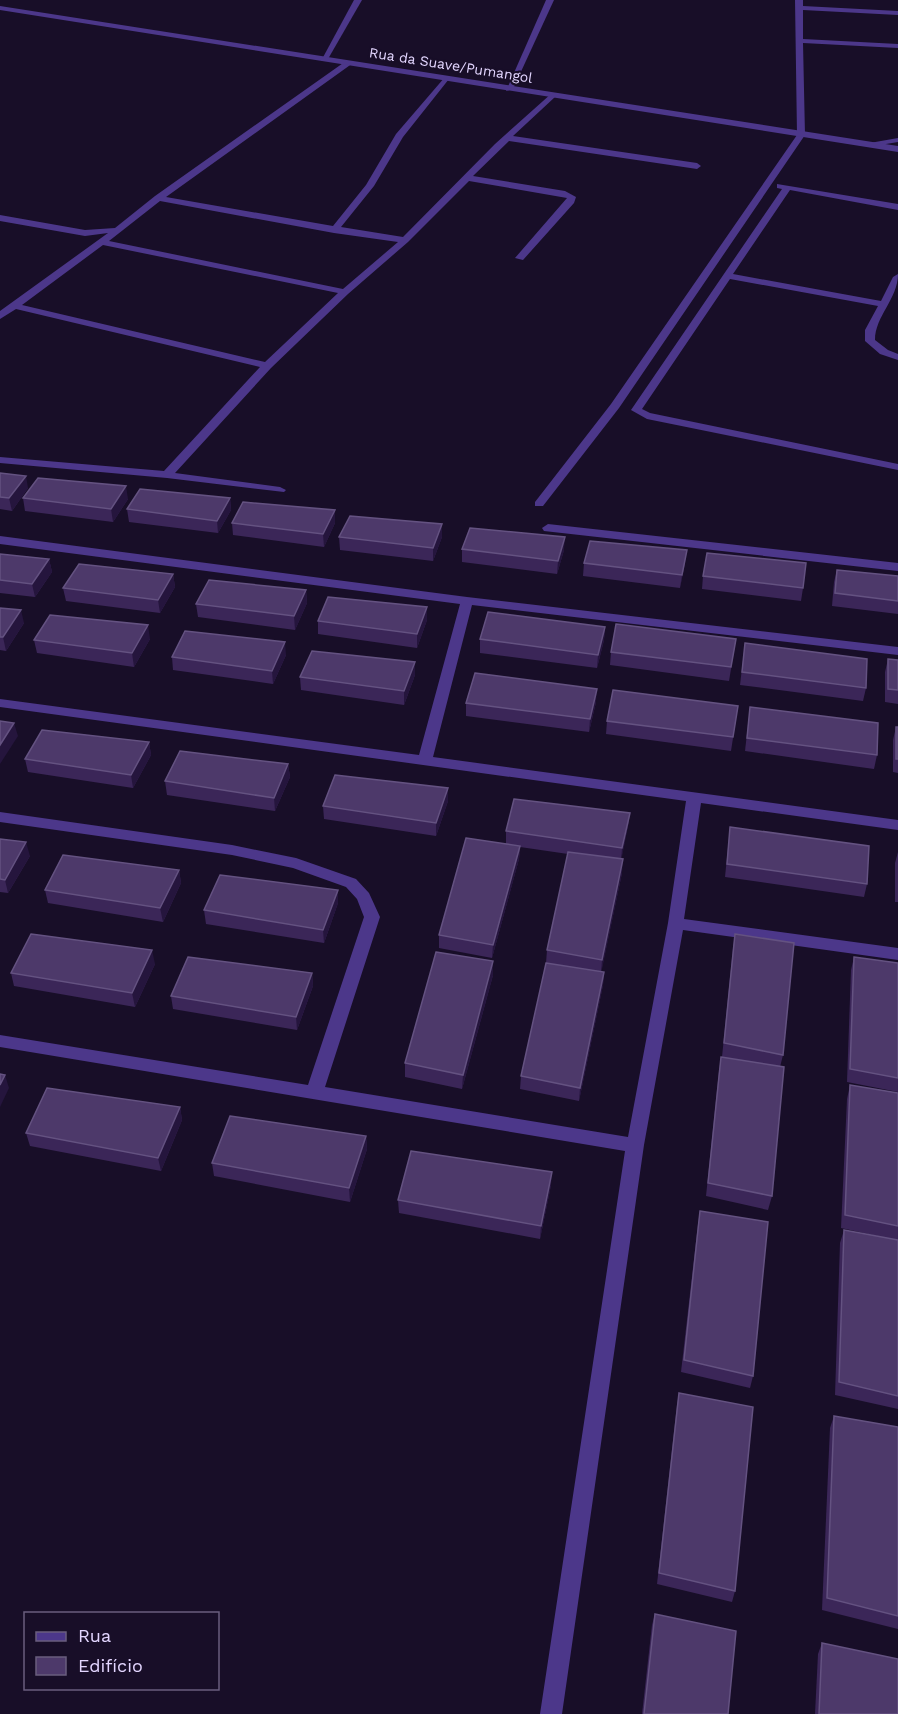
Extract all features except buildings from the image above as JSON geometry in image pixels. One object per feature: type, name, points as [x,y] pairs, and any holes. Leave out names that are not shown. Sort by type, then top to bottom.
[{"type":"street","points":[[324,59],[358,0]]},
{"type":"street","points":[[509,88],[550,0]]},
{"type":"street","points":[[539,504],[615,406],[801,135],[799,4],[898,13]]},
{"type":"street","name":"Rua da Suave/Pumangol","points":[[0,8],[898,149]]},
{"type":"street","points":[[800,42],[898,46]]},
{"type":"street","points":[[0,316],[120,229],[158,198],[349,63]]},
{"type":"street","points":[[334,230],[370,186],[399,135],[445,79]]},
{"type":"street","points":[[166,475],[267,366],[345,292],[405,240],[552,95]]},
{"type":"street","points":[[508,138],[697,166]]},
{"type":"street","points":[[868,144],[898,140]]},
{"type":"street","points":[[468,178],[565,194],[572,198],[520,258]]},
{"type":"street","points":[[768,184],[898,207]]},
{"type":"street","points":[[788,187],[636,410],[647,416],[898,467]]},
{"type":"street","points":[[158,198],[334,230],[405,240]]},
{"type":"street","points":[[0,218],[85,233],[120,229]]},
{"type":"street","points":[[100,242],[345,292]]},
{"type":"street","points":[[727,276],[883,304]]},
{"type":"street","points":[[898,277],[870,330],[870,341],[884,352],[898,357]]},
{"type":"street","points":[[14,306],[267,366]]},
{"type":"street","points":[[0,460],[166,475],[280,490]]},
{"type":"street","points":[[548,528],[898,567]]},
{"type":"street","points":[[0,540],[467,601],[898,651]]},
{"type":"street","points":[[425,760],[467,601]]},
{"type":"street","points":[[0,703],[898,825]]},
{"type":"street","points":[[551,1714],[635,1145],[676,923],[694,798]]},
{"type":"street","points":[[0,818],[243,852],[296,862],[351,883],[364,897],[372,917],[314,1094]]},
{"type":"street","points":[[676,923],[898,954]]},
{"type":"street","points":[[0,1041],[635,1145]]}]
